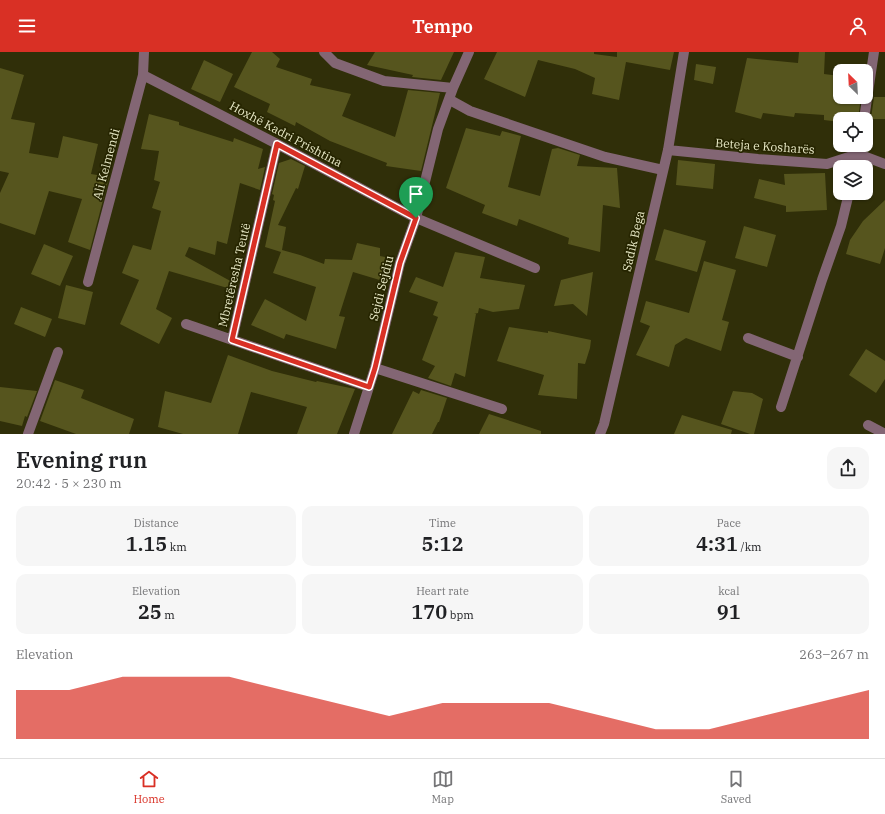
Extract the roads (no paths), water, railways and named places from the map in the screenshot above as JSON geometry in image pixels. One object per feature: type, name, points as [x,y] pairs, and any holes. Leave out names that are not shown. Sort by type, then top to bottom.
[{"type":"street","name":"Ali Kelmendi","points":[[88,282],[143,75],[144,52]]},
{"type":"street","points":[[324,52],[335,63],[384,81],[453,88]]},
{"type":"street","name":"Sejdi Sejdiu","points":[[354,434],[375,368],[400,263],[416,218],[438,129],[450,100],[453,88],[470,52]]},
{"type":"street","name":"Sadik Bega","points":[[600,434],[604,424],[668,150],[684,52]]},
{"type":"street","points":[[865,112],[874,52]]},
{"type":"street","name":"Hoxhë Kadri Prishtina","points":[[143,75],[416,218],[535,268]]},
{"type":"street","points":[[450,100],[470,111],[605,156],[663,170]]},
{"type":"street","name":"Mbretëresha Teutë","points":[[277,144],[232,340],[369,387]]},
{"type":"street","name":"Beteja e Kosharës","points":[[668,150],[827,164],[853,152]]},
{"type":"street","points":[[864,152],[885,164]]},
{"type":"street","points":[[781,407],[841,226],[847,200]]},
{"type":"street","points":[[186,324],[232,340]]},
{"type":"street","points":[[748,338],[798,357]]},
{"type":"street","points":[[28,434],[58,352]]},
{"type":"street","points":[[375,368],[502,409]]},
{"type":"street","points":[[868,425],[885,434]]}]
